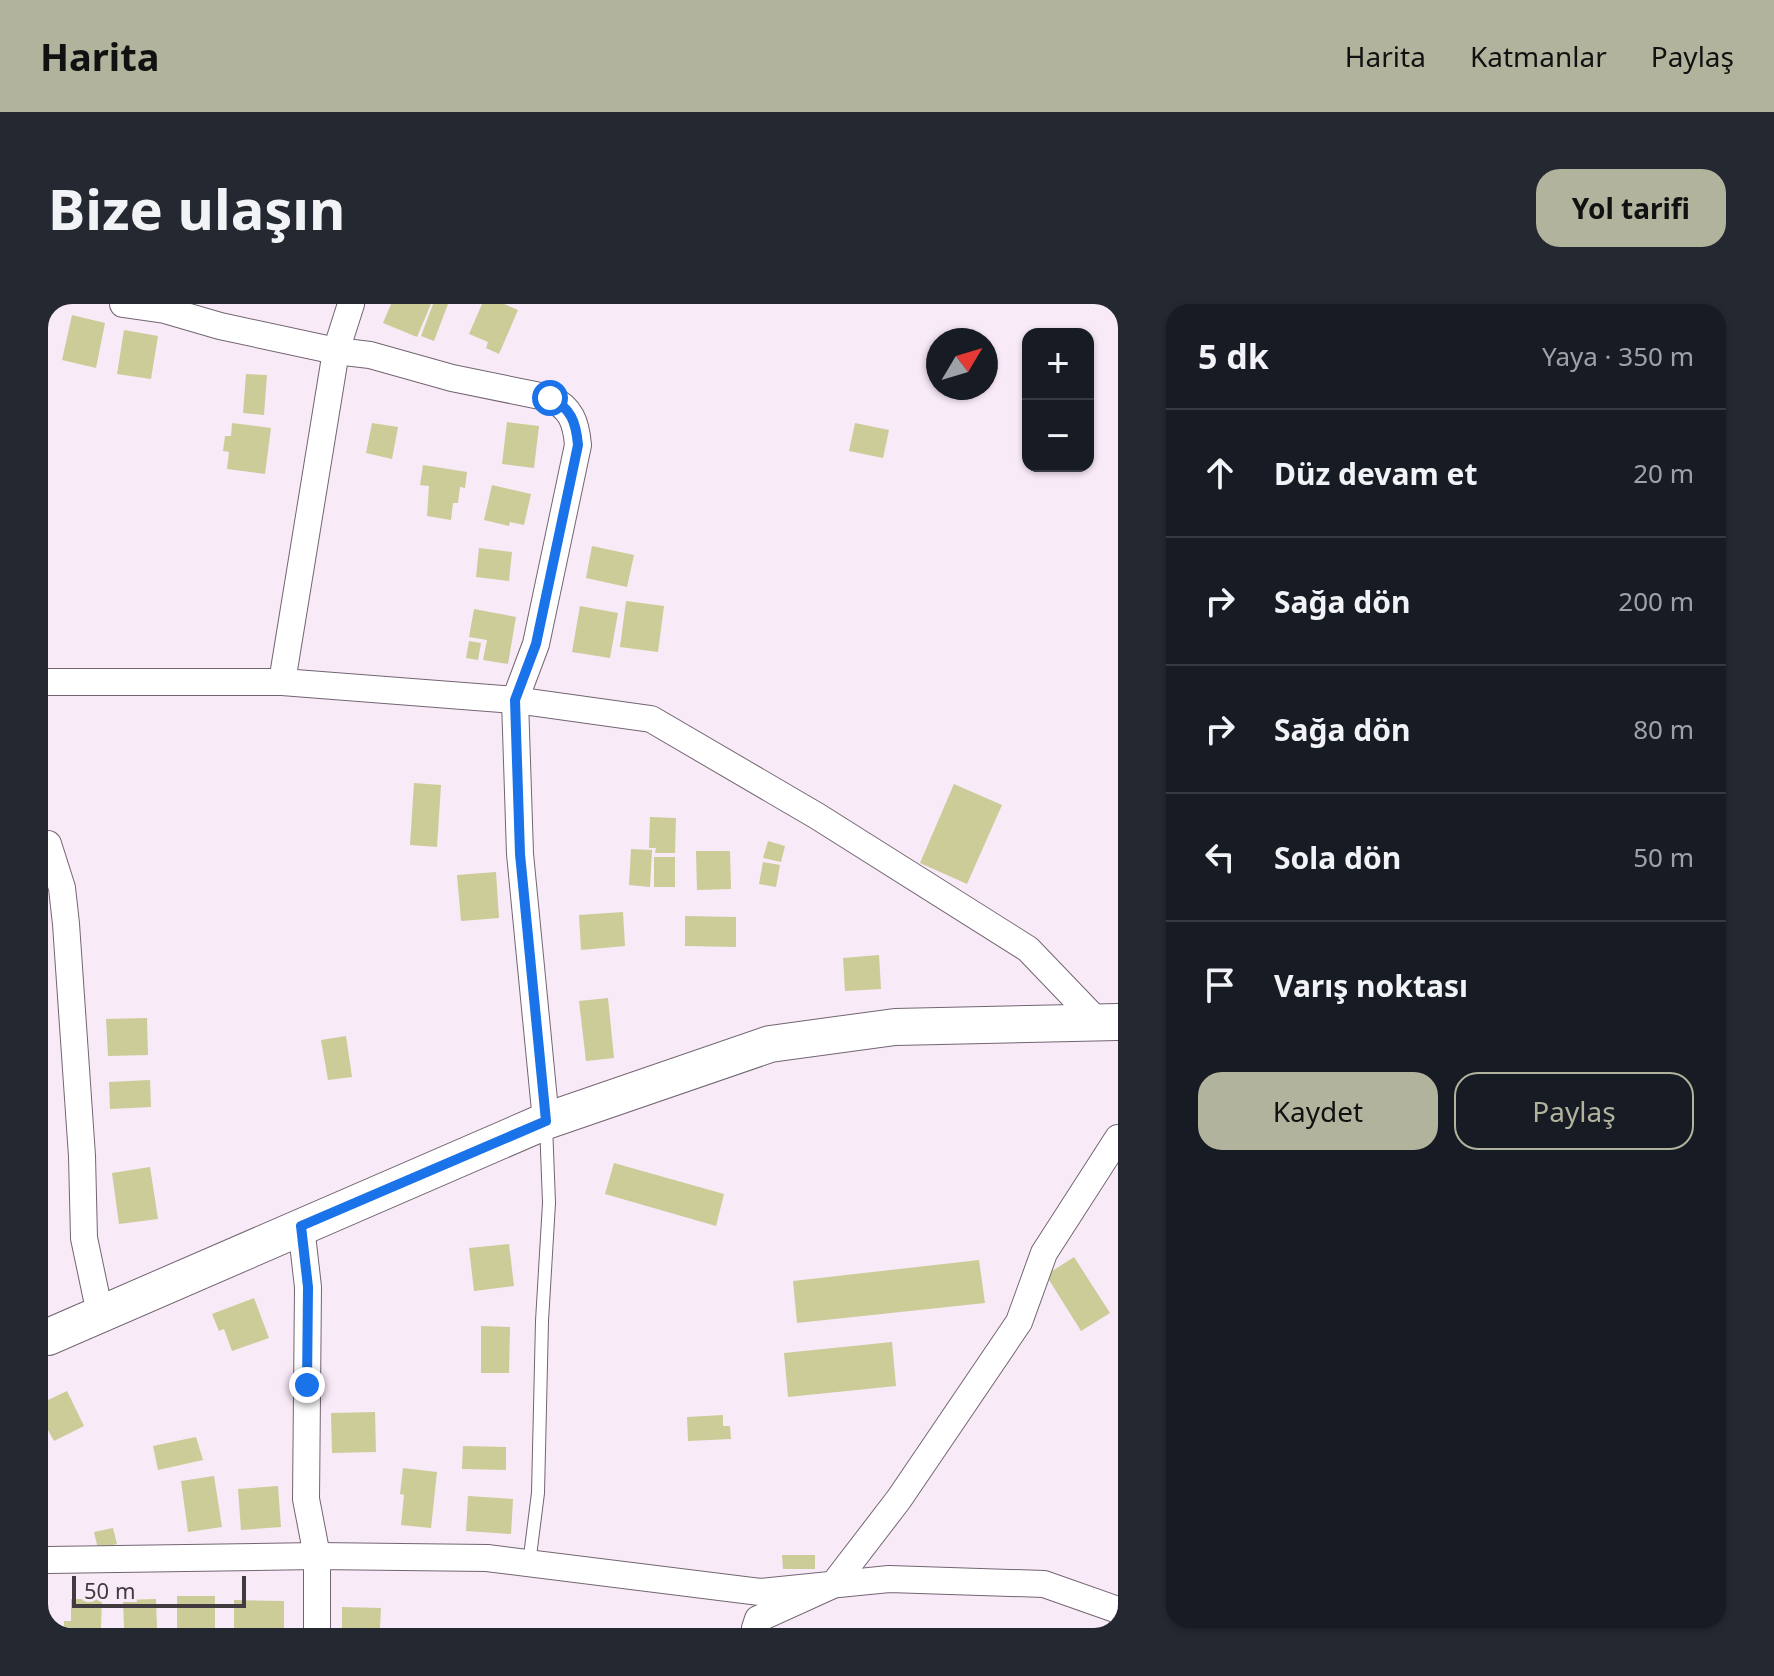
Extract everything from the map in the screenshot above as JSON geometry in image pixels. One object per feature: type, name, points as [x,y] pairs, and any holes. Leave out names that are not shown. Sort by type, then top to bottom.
[{"type":"street","points":[[123,304],[166,307],[220,326],[336,351],[370,355],[452,378],[550,398],[563,404],[571,417],[577,431],[578,445],[536,644],[515,700],[520,854],[546,1121]]},
{"type":"street","points":[[282,682],[336,351],[351,304]]},
{"type":"street","points":[[48,682],[282,682],[515,700],[651,719],[817,816],[1028,949],[1111,1026]]},
{"type":"street","points":[[48,844],[62,888],[59,1004],[82,1156],[84,1238],[100,1314]]},
{"type":"street","points":[[48,1337],[546,1121],[770,1044],[895,1027],[1111,1026]]},
{"type":"street","points":[[755,1628],[758,1619],[833,1585],[899,1499],[1019,1322],[1044,1253],[1118,1138]]},
{"type":"street","points":[[301,1226],[308,1287],[306,1499],[317,1556],[317,1628]]},
{"type":"street","points":[[48,1560],[317,1556],[487,1558],[760,1592],[889,1579],[1044,1584],[1118,1610]]},
{"type":"lane","points":[[529,1564],[538,1493],[542,1321],[549,1203],[546,1121]]},
{"type":"building","points":[[391,304],[431,304],[417,337],[383,323]]},
{"type":"building","points":[[433,304],[448,304],[434,341],[421,336]]},
{"type":"building","points":[[482,304],[504,304],[518,310],[499,354],[486,348],[488,342],[469,334]]},
{"type":"building","points":[[72,315],[105,323],[96,368],[62,360]]},
{"type":"building","points":[[124,330],[158,336],[151,379],[117,374]]},
{"type":"building","points":[[246,374],[267,375],[264,415],[243,413]]},
{"type":"building","points":[[507,422],[539,426],[534,468],[502,464]]},
{"type":"building","points":[[232,423],[271,428],[265,474],[227,469],[229,452],[223,451],[225,436],[231,436]]},
{"type":"building","points":[[372,423],[398,427],[392,459],[366,453]]},
{"type":"building","points":[[855,423],[889,430],[883,458],[849,451]]},
{"type":"building","points":[[423,465],[467,472],[465,488],[460,487],[458,503],[453,503],[451,520],[427,516],[429,486],[420,485]]},
{"type":"building","points":[[492,485],[531,494],[524,525],[510,522],[509,526],[484,520]]},
{"type":"building","points":[[592,546],[634,555],[627,587],[586,578]]},
{"type":"building","points":[[479,548],[512,552],[509,581],[476,577]]},
{"type":"building","points":[[626,601],[664,606],[658,652],[620,647]]},
{"type":"building","points":[[580,606],[618,613],[610,658],[572,652]]},
{"type":"building","points":[[474,609],[516,617],[508,664],[483,660],[487,640],[469,637]]},
{"type":"building","points":[[469,641],[481,643],[478,660],[466,658]]},
{"type":"building","points":[[414,783],[441,785],[437,847],[410,845]]},
{"type":"building","points":[[954,784],[1002,805],[967,884],[920,863]]},
{"type":"building","points":[[650,817],[676,818],[675,853],[655,853],[656,848],[649,848]]},
{"type":"building","points":[[768,841],[785,846],[781,862],[763,858]]},
{"type":"building","points":[[631,849],[652,850],[650,887],[629,885]]},
{"type":"building","points":[[696,851],[730,851],[731,889],[697,890]]},
{"type":"building","points":[[654,857],[675,857],[675,887],[654,887]]},
{"type":"building","points":[[763,862],[780,865],[776,887],[759,884]]},
{"type":"building","points":[[496,872],[499,918],[461,921],[457,875]]},
{"type":"building","points":[[623,912],[625,946],[581,950],[579,915]]},
{"type":"building","points":[[685,916],[736,917],[736,947],[685,946]]},
{"type":"building","points":[[879,955],[881,989],[845,991],[843,958]]},
{"type":"building","points":[[608,998],[614,1058],[586,1061],[579,1001]]},
{"type":"building","points":[[147,1018],[148,1055],[108,1056],[106,1019]]},
{"type":"building","points":[[346,1036],[352,1077],[328,1080],[321,1040]]},
{"type":"building","points":[[150,1080],[151,1107],[110,1109],[109,1082]]},
{"type":"building","points":[[614,1163],[724,1194],[716,1226],[605,1194]]},
{"type":"building","points":[[150,1167],[158,1219],[119,1224],[112,1173]]},
{"type":"building","points":[[509,1244],[514,1286],[474,1291],[469,1248]]},
{"type":"building","points":[[1074,1257],[1110,1313],[1081,1331],[1046,1275]]},
{"type":"building","points":[[979,1260],[985,1303],[797,1323],[793,1281]]},
{"type":"building","points":[[254,1298],[269,1338],[232,1351],[224,1329],[219,1331],[212,1314]]},
{"type":"building","points":[[481,1326],[510,1327],[509,1373],[481,1373]]},
{"type":"building","points":[[892,1342],[896,1386],[788,1397],[784,1353]]},
{"type":"building","points":[[67,1391],[84,1426],[54,1441],[48,1430],[48,1400]]},
{"type":"building","points":[[375,1412],[376,1452],[332,1453],[331,1413]]},
{"type":"building","points":[[723,1415],[723,1426],[730,1426],[731,1439],[688,1441],[687,1417]]},
{"type":"building","points":[[196,1437],[203,1460],[158,1470],[153,1446]]},
{"type":"building","points":[[463,1446],[506,1447],[506,1470],[462,1469]]},
{"type":"building","points":[[403,1468],[437,1472],[431,1528],[401,1525]]},
{"type":"building","points":[[214,1476],[222,1527],[188,1532],[181,1481]]},
{"type":"building","points":[[278,1486],[281,1527],[241,1530],[238,1489]]},
{"type":"building","points":[[468,1496],[513,1499],[511,1534],[466,1531]]},
{"type":"building","points":[[113,1528],[117,1544],[98,1549],[94,1532]]},
{"type":"building","points":[[782,1555],[815,1555],[815,1569],[783,1569]]},
{"type":"building","points":[[177,1596],[215,1596],[215,1628],[177,1628]]},
{"type":"building","points":[[71,1599],[102,1599],[101,1628],[64,1628],[64,1621],[71,1621]]},
{"type":"building","points":[[156,1599],[157,1628],[124,1628],[123,1600]]},
{"type":"building","points":[[234,1600],[284,1601],[284,1628],[234,1628]]},
{"type":"building","points":[[342,1607],[381,1608],[380,1628],[342,1628]]},
{"type":"route","points":[[307,1385],[308,1287],[301,1226],[546,1121],[520,854],[515,700],[536,644],[578,445],[577,431],[571,417],[563,404],[550,398]]}]
